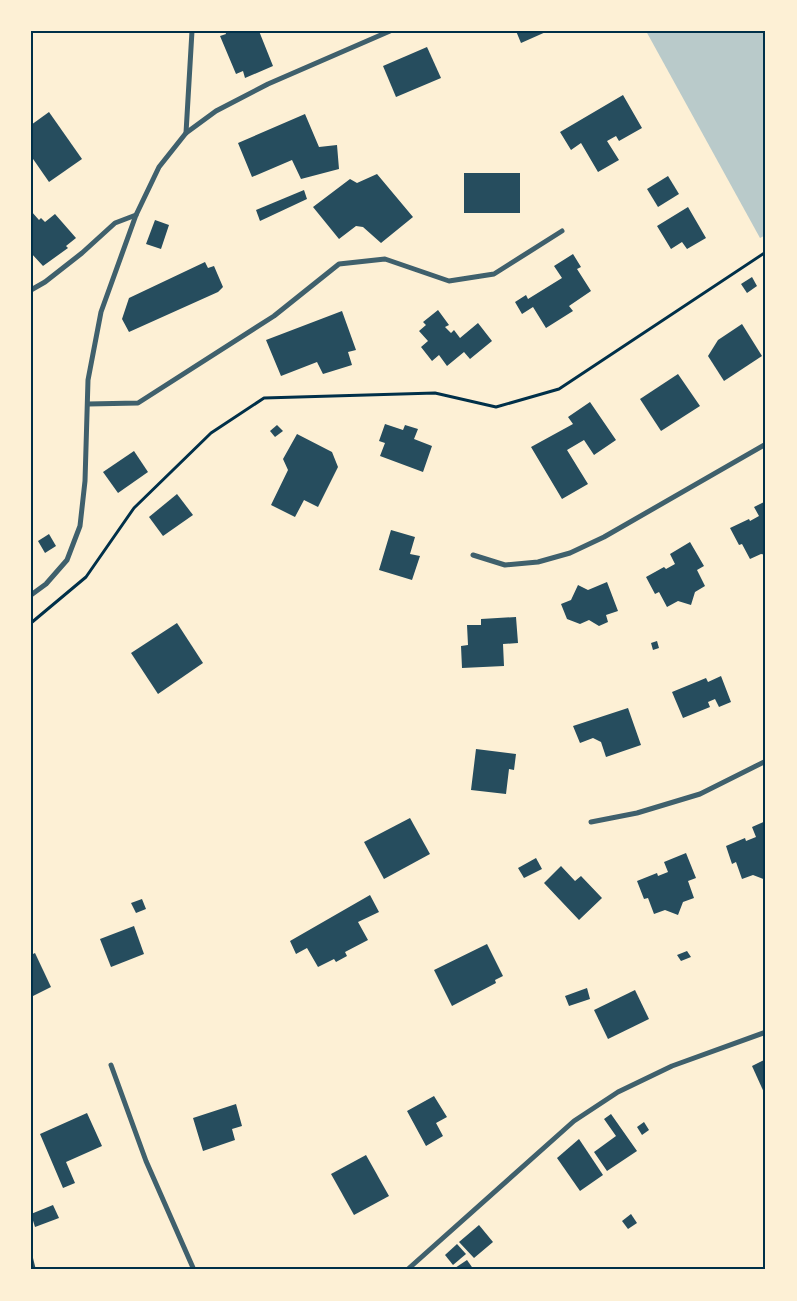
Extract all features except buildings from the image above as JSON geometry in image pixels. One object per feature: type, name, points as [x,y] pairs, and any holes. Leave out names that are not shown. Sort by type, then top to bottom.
[{"type":"street","points":[[186,133],[192,31]]},
{"type":"street","points":[[31,595],[46,584],[67,560],[80,526],[85,481],[88,380],[101,312],[136,215],[159,167],[186,133],[216,111],[268,84],[390,31]]},
{"type":"street","points":[[31,290],[45,282],[82,253],[114,223],[136,215]]},
{"type":"street","points":[[88,404],[138,403],[274,316],[339,264],[384,259],[449,281],[494,274],[562,231]]},
{"type":"street","points":[[473,555],[506,565],[538,562],[570,553],[604,537],[766,444]]},
{"type":"street","points":[[591,822],[637,813],[700,794],[766,761]]},
{"type":"street","points":[[407,1270],[574,1121],[618,1092],[672,1066],[766,1032]]},
{"type":"street","points":[[111,1065],[146,1161],[194,1270]]},
{"type":"path","points":[[31,623],[86,577],[134,508],[212,433],[264,398],[435,392],[496,407],[559,389],[766,252]]},
{"type":"shaded area","points":[[646,31],[766,31],[766,235],[760,238]]}]
